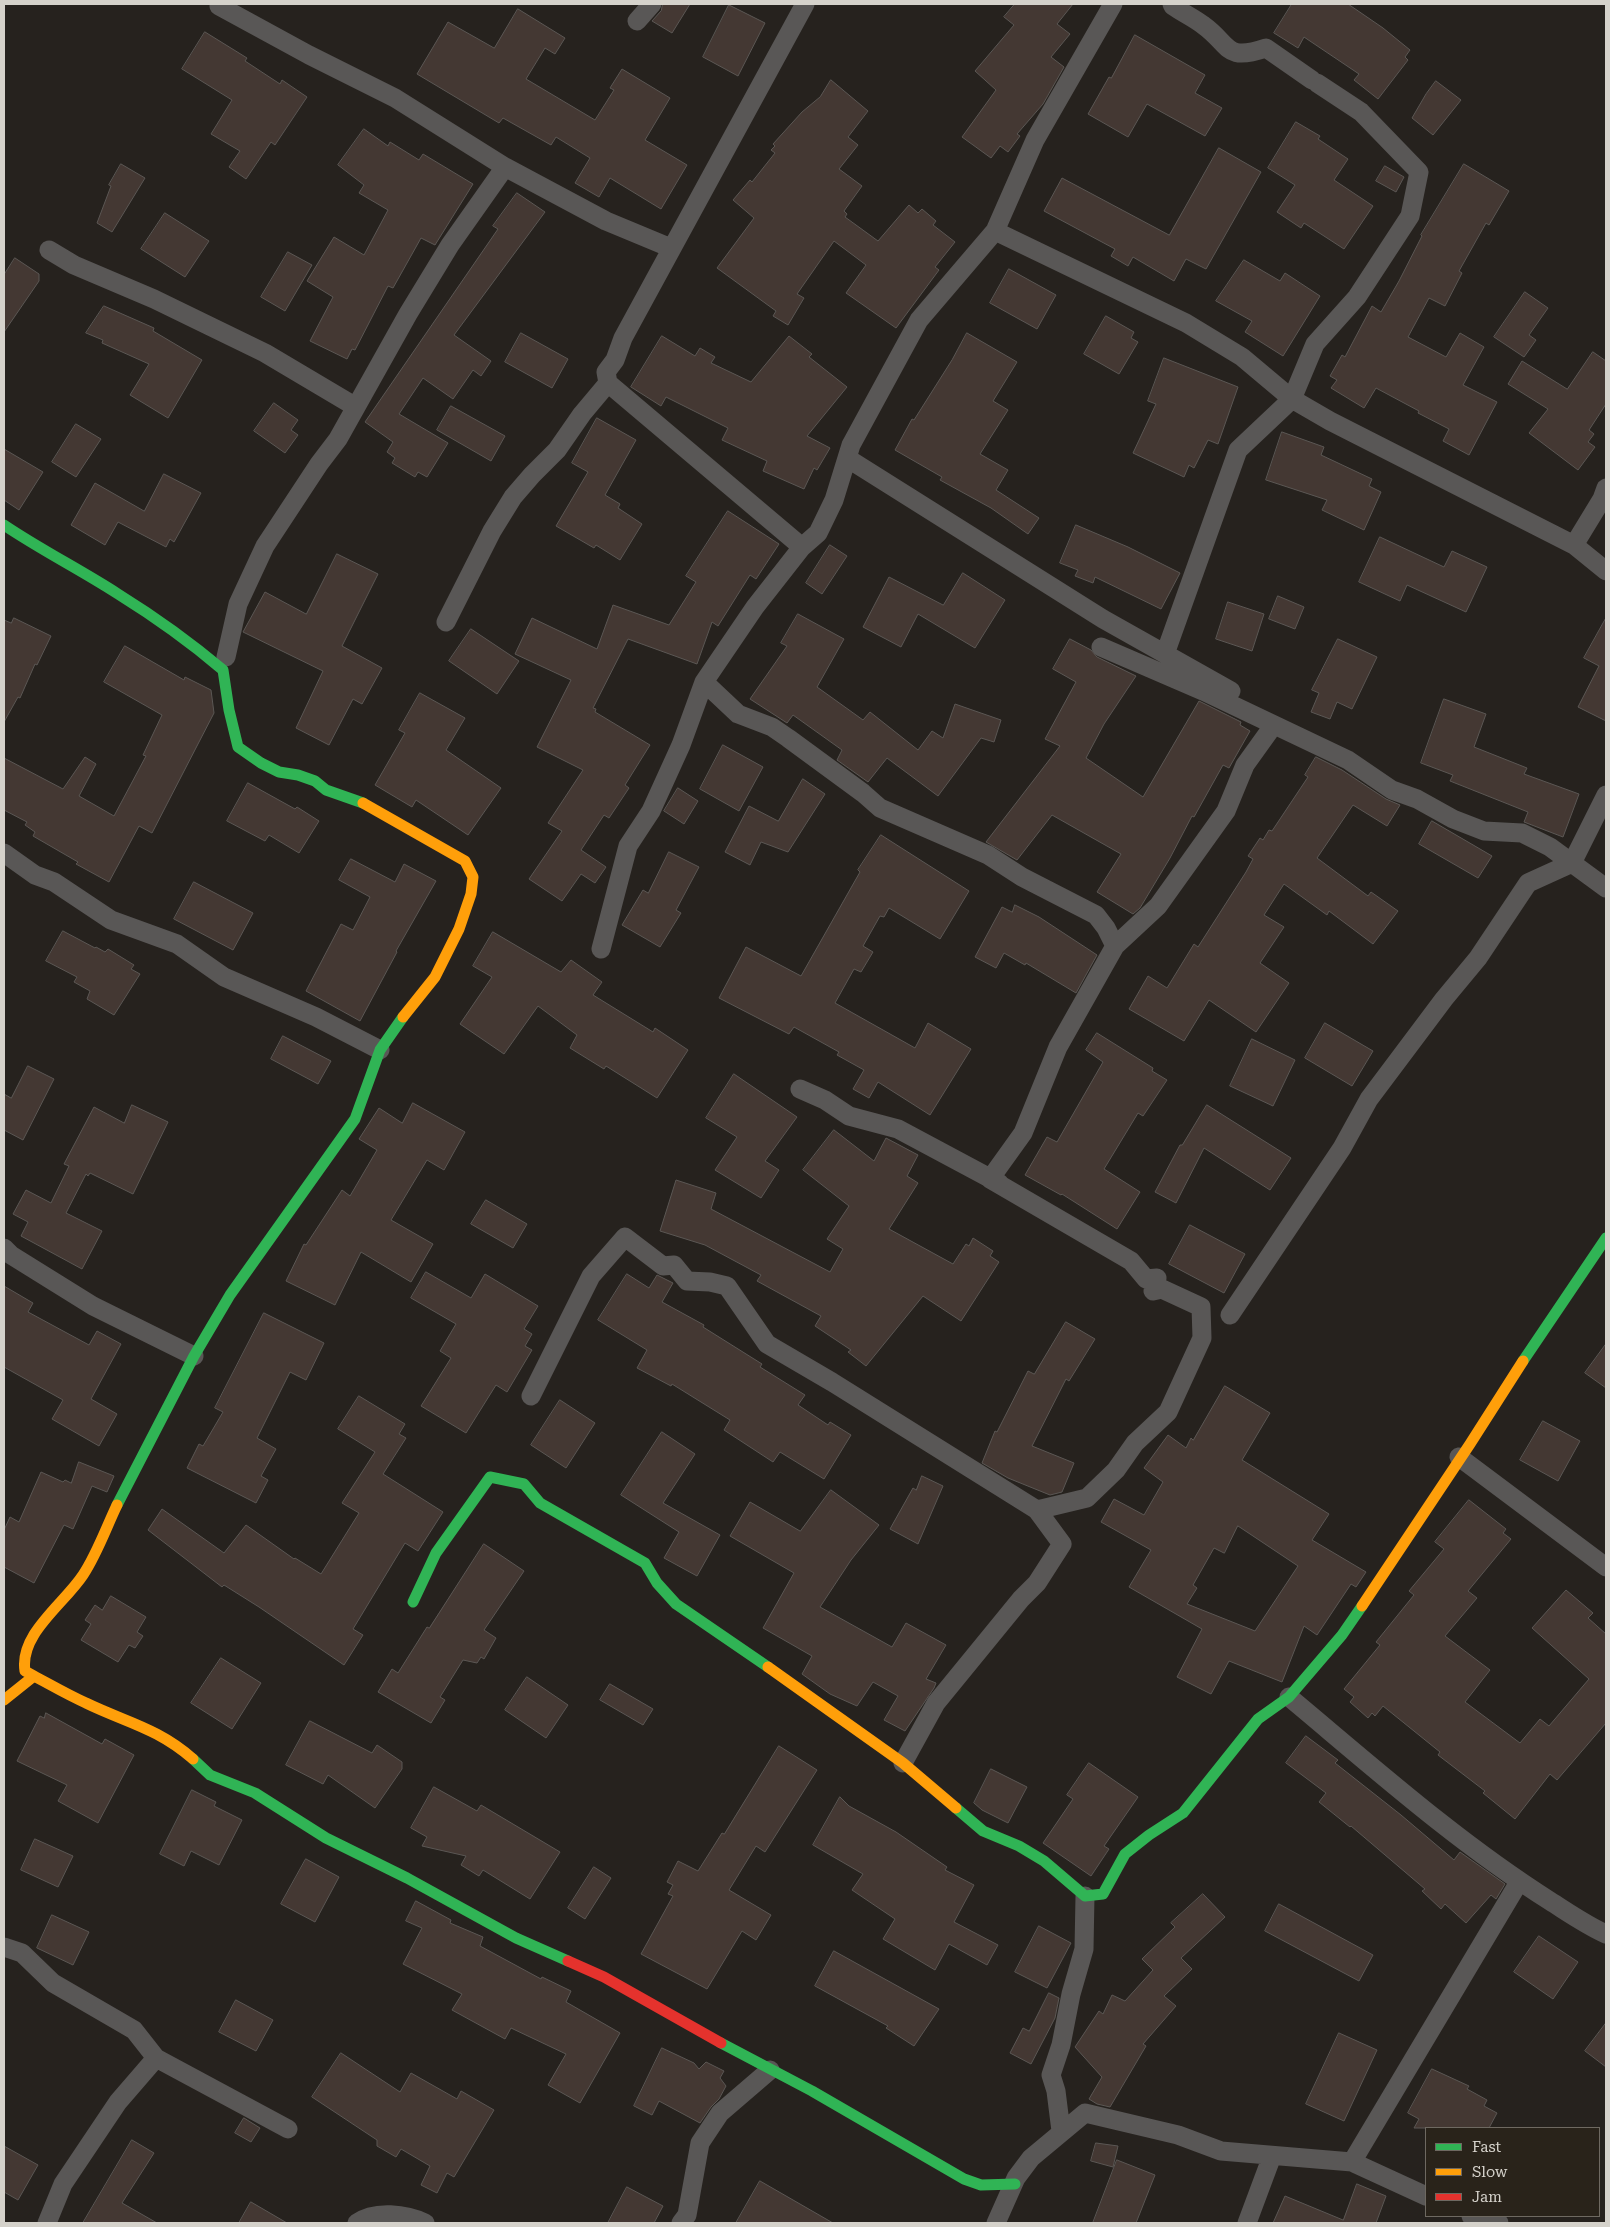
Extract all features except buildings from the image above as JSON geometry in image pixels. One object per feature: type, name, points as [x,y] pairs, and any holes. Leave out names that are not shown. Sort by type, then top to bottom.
[{"type":"street","points":[[637,21],[652,4]]},
{"type":"street","points":[[601,949],[628,846],[651,811],[681,745],[704,682],[755,607],[802,547],[818,533],[834,500],[851,445],[919,320],[995,231],[1035,140],[1113,4]]},
{"type":"street","points":[[1165,654],[1238,450],[1292,399],[1315,344],[1357,296],[1410,216],[1419,172],[1361,112],[1266,48],[1247,55],[1226,49],[1204,26],[1172,4]]},
{"type":"street","points":[[219,6],[309,55],[395,98],[505,168],[606,221],[671,248]]},
{"type":"street","points":[[796,7],[623,338],[615,360],[606,372],[608,383],[802,547]]},
{"type":"street","points":[[226,657],[238,604],[265,546],[319,464],[338,439],[408,314],[450,244],[505,168]]},
{"type":"street","points":[[995,231],[1186,323],[1242,357],[1292,399],[1330,421],[1574,544],[1606,571]]},
{"type":"street","points":[[49,250],[74,265],[154,299],[265,353],[356,408]]},
{"type":"street","points":[[446,622],[492,531],[514,497],[532,475],[558,450],[582,414],[608,383]]},
{"type":"street","points":[[847,458],[1007,560],[1273,720],[1348,760],[1392,790],[1417,799],[1453,819],[1484,831],[1522,833],[1550,847],[1606,888]]},
{"type":"street","points":[[1574,544],[1602,499],[1606,488]]},
{"type":"street","points":[[4,525],[43,551],[74,566],[119,594],[194,646],[222,670],[238,746],[261,763],[279,772],[298,775],[315,781],[326,790],[356,799],[465,861],[473,877],[472,894],[465,907],[459,929],[436,977],[410,1007],[380,1050],[355,1119],[260,1251],[242,1281],[230,1294],[194,1356],[160,1425],[129,1480],[83,1575],[30,1640],[23,1658],[25,1671],[87,1704],[136,1723],[160,1735],[185,1752],[210,1775],[255,1794],[326,1838],[407,1878],[516,1938],[604,1977],[770,2070],[812,2091],[964,2179],[981,2185],[1015,2184]]},
{"type":"street","points":[[1101,647],[1273,720]]},
{"type":"street","points":[[704,682],[738,714],[772,727],[863,793],[880,808],[988,855],[1022,877],[1096,915],[1106,928],[1115,946]]},
{"type":"street","points":[[990,1180],[1023,1133],[1058,1046],[1115,946],[1158,906],[1226,811],[1245,765],[1273,720]]},
{"type":"street","points":[[1230,1315],[1342,1148],[1369,1099],[1478,958],[1528,883],[1572,863],[1606,795]]},
{"type":"street","points":[[4,853],[35,874],[54,882],[111,920],[178,944],[224,977],[316,1016],[380,1050]]},
{"type":"street","points":[[800,1089],[825,1100],[849,1116],[898,1129],[999,1183],[990,1180]]},
{"type":"street","points":[[990,1180],[1131,1261],[1144,1274],[1146,1279],[1157,1278],[1153,1292],[1162,1289],[1202,1307],[1202,1338],[1168,1412],[1135,1443],[1116,1470],[1088,1498],[1037,1510]]},
{"type":"street","points":[[531,1396],[591,1276],[625,1237],[663,1266],[674,1265],[687,1281],[710,1282],[727,1286],[767,1344],[832,1382],[1037,1510],[1062,1544],[1037,1583],[996,1629],[936,1703],[903,1763]]},
{"type":"street","points":[[414,1602],[436,1553],[490,1477],[524,1484],[540,1503],[645,1563],[658,1584],[676,1604],[702,1624],[745,1649],[802,1693],[903,1763],[982,1831],[1018,1846],[1044,1861],[1085,1896],[1103,1894],[1125,1854],[1149,1835],[1183,1813],[1258,1719],[1289,1697],[1342,1635],[1606,1238]]},
{"type":"street","points":[[4,1248],[11,1255],[93,1306],[194,1356]]},
{"type":"street","points":[[1460,1457],[1606,1567]]},
{"type":"street","points":[[4,1700],[34,1676]]},
{"type":"street","points":[[1289,1697],[1448,1830],[1519,1882],[1587,1925],[1606,1934]]},
{"type":"street","points":[[1352,2162],[1519,1882]]},
{"type":"street","points":[[1061,2132],[1056,2091],[1051,2074],[1061,2044],[1071,1994],[1084,1949],[1085,1896]]},
{"type":"street","points":[[4,1947],[22,1953],[53,1983],[134,2030],[156,2058],[288,2129]]},
{"type":"street","points":[[47,2223],[63,2184],[118,2102],[156,2058]]},
{"type":"street","points":[[681,2223],[687,2215],[700,2143],[720,2113],[770,2070]]},
{"type":"street","points":[[996,2223],[1015,2184],[1016,2178],[1031,2158],[1085,2113],[1178,2135],[1221,2151],[1352,2162],[1425,2196]]},
{"type":"street","points":[[1247,2223],[1272,2156]]},
{"type":"street","points":[[357,2223],[382,2215],[402,2215],[425,2223]]},
{"type":"street","points":[[1476,2217],[1499,2223]]},
{"type":"traffic: fast","points":[[4,525],[145,612],[223,670],[229,710],[238,747],[261,763],[279,772],[298,775],[315,781],[326,790],[363,803]]},
{"type":"traffic: fast","points":[[117,1505],[194,1356],[230,1295],[355,1119],[380,1050],[403,1017]]},
{"type":"traffic: fast","points":[[1523,1361],[1606,1238]]},
{"type":"traffic: fast","points":[[413,1602],[436,1553],[490,1477],[524,1484],[540,1503],[645,1563],[657,1583],[676,1604],[768,1667]]},
{"type":"traffic: fast","points":[[956,1808],[983,1831],[1019,1846],[1044,1861],[1085,1896],[1103,1894],[1125,1854],[1149,1835],[1183,1813],[1258,1719],[1289,1697],[1342,1635],[1362,1606]]},
{"type":"traffic: fast","points":[[193,1759],[210,1775],[255,1793],[326,1838],[407,1878],[516,1938],[568,1961]]},
{"type":"traffic: fast","points":[[721,2043],[812,2091],[964,2179],[981,2185],[1015,2184]]},
{"type":"traffic: slow","points":[[363,803],[465,861],[473,877],[471,894],[459,929],[435,977],[403,1017]]},
{"type":"traffic: slow","points":[[1362,1606],[1523,1361]]},
{"type":"traffic: slow","points":[[4,1700],[34,1676],[25,1671],[25,1657],[29,1644],[45,1620],[83,1575],[97,1550],[117,1505]]},
{"type":"traffic: slow","points":[[768,1667],[903,1763],[956,1808]]},
{"type":"traffic: slow","points":[[34,1676],[100,1710],[141,1726],[180,1748],[193,1759]]},
{"type":"traffic: jam","points":[[568,1961],[604,1977],[721,2043]]}]
